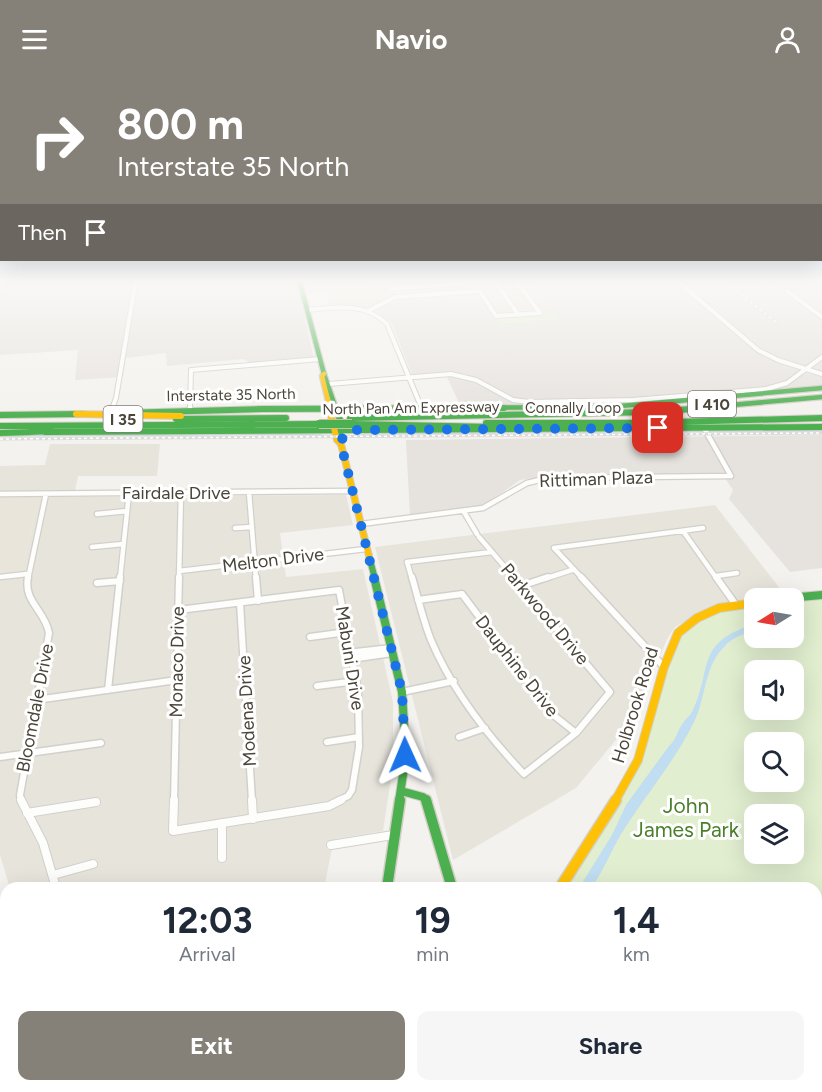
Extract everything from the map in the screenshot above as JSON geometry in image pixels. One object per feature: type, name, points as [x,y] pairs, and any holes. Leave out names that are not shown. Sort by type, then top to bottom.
[{"type":"main road","points":[[311,326],[324,374],[329,384],[329,396],[319,405],[315,418],[327,432],[339,436]]},
{"type":"main road","points":[[324,374],[322,376],[333,409],[402,692],[406,746],[388,882]]},
{"type":"main road","name":"Interstate 35 North","points":[[0,433],[315,418],[333,409],[354,418],[422,409],[618,406],[822,388]]},
{"type":"main road","name":"North Pan Am Expressway","points":[[0,420],[602,414],[653,412],[822,395]]},
{"type":"main road","points":[[329,396],[354,418],[611,429],[706,430],[822,427]]},
{"type":"main road","name":"North Pan Am Expressway","points":[[354,418],[469,422],[629,418],[822,402]]},
{"type":"main road","name":"Interstate 35 North","points":[[0,416],[190,411],[315,418]]},
{"type":"main road","points":[[76,414],[246,418]]},
{"type":"main road","name":"North Pan Am Expressway","points":[[0,426],[231,425],[315,418]]},
{"type":"main road","points":[[339,436],[354,418]]},
{"type":"main road","points":[[706,430],[822,420]]},
{"type":"main road","name":"Connally Loop","points":[[469,422],[639,423],[822,420]]},
{"type":"main road","points":[[29,432],[231,425]]},
{"type":"main road","points":[[804,597],[822,595]]},
{"type":"main road","name":"Holbrook Road","points":[[564,882],[626,784],[638,760],[673,640],[688,624],[719,608],[744,604]]},
{"type":"main road","points":[[401,791],[423,797],[428,802],[450,882]]},
{"type":"street","points":[[110,414],[116,398],[128,326]]},
{"type":"street","points":[[388,326],[422,409]]},
{"type":"street","points":[[730,326],[758,350],[778,360],[822,374]]},
{"type":"street","points":[[329,384],[440,374],[462,376],[513,400],[557,402],[633,400],[766,389],[786,383],[822,357]]},
{"type":"street","points":[[190,411],[191,370],[320,359]]},
{"type":"street","name":"Rittiman Plaza","points":[[361,524],[489,507],[520,486],[548,478],[731,476],[706,430]]},
{"type":"street","name":"Fairdale Drive","points":[[0,494],[352,490]]},
{"type":"street","points":[[179,610],[258,601],[249,492]]},
{"type":"street","points":[[108,690],[129,493]]},
{"type":"street","name":"Monaco Drive","points":[[181,493],[173,831],[222,823]]},
{"type":"street","name":"Bloomdale Drive","points":[[46,494],[27,574],[26,588],[29,597],[43,613],[49,628],[20,795],[27,813],[37,828],[55,882]]},
{"type":"street","points":[[97,514],[127,511]]},
{"type":"street","name":"Parkwood Drive","points":[[464,512],[478,535],[610,692],[576,733]]},
{"type":"street","points":[[235,528],[252,526]]},
{"type":"street","points":[[664,667],[554,548],[703,528]]},
{"type":"street","points":[[683,531],[736,605]]},
{"type":"street","points":[[92,548],[123,544]]},
{"type":"street","name":"Melton Drive","points":[[179,571],[366,549]]},
{"type":"street","points":[[492,552],[407,562],[430,638],[454,681],[485,728],[501,750],[524,774],[576,733]]},
{"type":"street","points":[[521,586],[572,570]]},
{"type":"street","points":[[716,576],[737,573]]},
{"type":"street","points":[[0,577],[27,574]]},
{"type":"street","points":[[97,583],[120,580]]},
{"type":"street","name":"Mabuni Drive","points":[[253,819],[329,806],[348,796],[352,790],[359,737],[360,707],[339,590],[258,601]]},
{"type":"street","name":"Dauphine Drive","points":[[418,600],[462,594],[552,714],[576,733]]},
{"type":"street","name":"Modena Drive","points":[[240,603],[253,819]]},
{"type":"street","points":[[310,637],[346,632]]},
{"type":"street","points":[[352,656],[358,658],[392,650]]},
{"type":"street","points":[[36,700],[177,680]]},
{"type":"street","points":[[317,686],[356,681]]},
{"type":"street","points":[[402,692],[454,681]]},
{"type":"street","points":[[459,737],[485,728]]},
{"type":"street","points":[[327,742],[359,737]]},
{"type":"street","points":[[0,757],[101,743]]},
{"type":"street","points":[[27,813],[96,802]]},
{"type":"street","points":[[222,858],[222,823],[253,819]]},
{"type":"street","points":[[331,845],[393,835]]},
{"type":"street","points":[[53,875],[93,864]]},
{"type":"shaded area","points":[[0,326],[307,326],[314,358],[251,363],[243,359],[167,366],[166,353],[126,358],[123,377],[75,380],[78,350],[0,355]]},
{"type":"shaded area","points":[[393,326],[822,326],[822,386],[660,401],[460,405],[445,373],[412,375]]},
{"type":"shaded area","points":[[822,435],[822,568],[790,572],[729,499],[733,490],[723,475],[549,476],[520,480],[483,506],[410,515],[406,440]]},
{"type":"shaded area","points":[[50,444],[160,444],[157,476],[78,476],[75,491],[0,491],[0,466],[45,465]]},
{"type":"shaded area","points":[[346,495],[353,525],[280,533],[286,577],[363,569],[393,702],[393,765],[383,831],[334,839],[325,882],[8,882],[0,855],[0,574],[22,571],[39,497]]},
{"type":"shaded area","points":[[0,497],[39,497],[22,571],[0,574]]},
{"type":"shaded area","points":[[715,505],[780,588],[744,588],[744,601],[730,603],[698,614],[675,627],[667,639],[640,705],[624,730],[576,788],[453,860],[375,547]]},
{"type":"green space","name":"John James Park","points":[[822,598],[822,882],[569,882],[626,784],[644,759],[649,728],[675,637],[711,611],[744,606],[744,648],[804,648],[804,600]]},
{"type":"water","points":[[744,628],[744,634],[733,639],[717,656],[708,675],[697,715],[685,739],[620,836],[599,876],[595,882],[583,882],[612,835],[626,805],[674,741],[681,726],[692,712],[708,659],[713,649],[722,640]]},
{"type":"waterway","points":[[356,434],[703,431]]},
{"type":"waterway","points":[[708,431],[822,431]]},
{"type":"waterway","points":[[0,436],[322,434]]},
{"type":"railway","points":[[0,439],[822,433]]},
{"type":"traffic: fast","points":[[311,326],[324,374],[340,420],[341,444]]},
{"type":"traffic: fast","points":[[121,413],[262,409],[609,407],[822,388]]},
{"type":"traffic: fast","points":[[350,418],[653,412],[822,397]]},
{"type":"traffic: fast","points":[[0,415],[82,414]]},
{"type":"traffic: fast","points":[[176,419],[286,418]]},
{"type":"traffic: fast","points":[[486,423],[639,423],[822,418]]},
{"type":"traffic: fast","points":[[0,426],[319,424]]},
{"type":"traffic: fast","points":[[319,424],[352,424]]},
{"type":"traffic: fast","points":[[352,424],[494,427]]},
{"type":"traffic: fast","points":[[45,432],[822,427]]},
{"type":"traffic: fast","points":[[29,432],[51,431]]},
{"type":"traffic: fast","points":[[0,433],[33,432]]},
{"type":"traffic: fast","points":[[369,556],[402,692],[406,755],[388,882]]},
{"type":"traffic: fast","points":[[804,597],[822,595]]},
{"type":"traffic: fast","points":[[401,791],[423,797],[428,802],[450,882]]},
{"type":"traffic: slow","points":[[324,374],[322,376],[337,440],[341,444],[369,556]]},
{"type":"traffic: slow","points":[[76,414],[181,416]]},
{"type":"traffic: slow","points":[[564,882],[626,784],[638,760],[664,667],[678,633],[697,618],[719,608],[744,604]]},
{"type":"route","points":[[405,755],[406,737],[402,692],[341,444],[343,436],[357,430],[658,428]]}]
